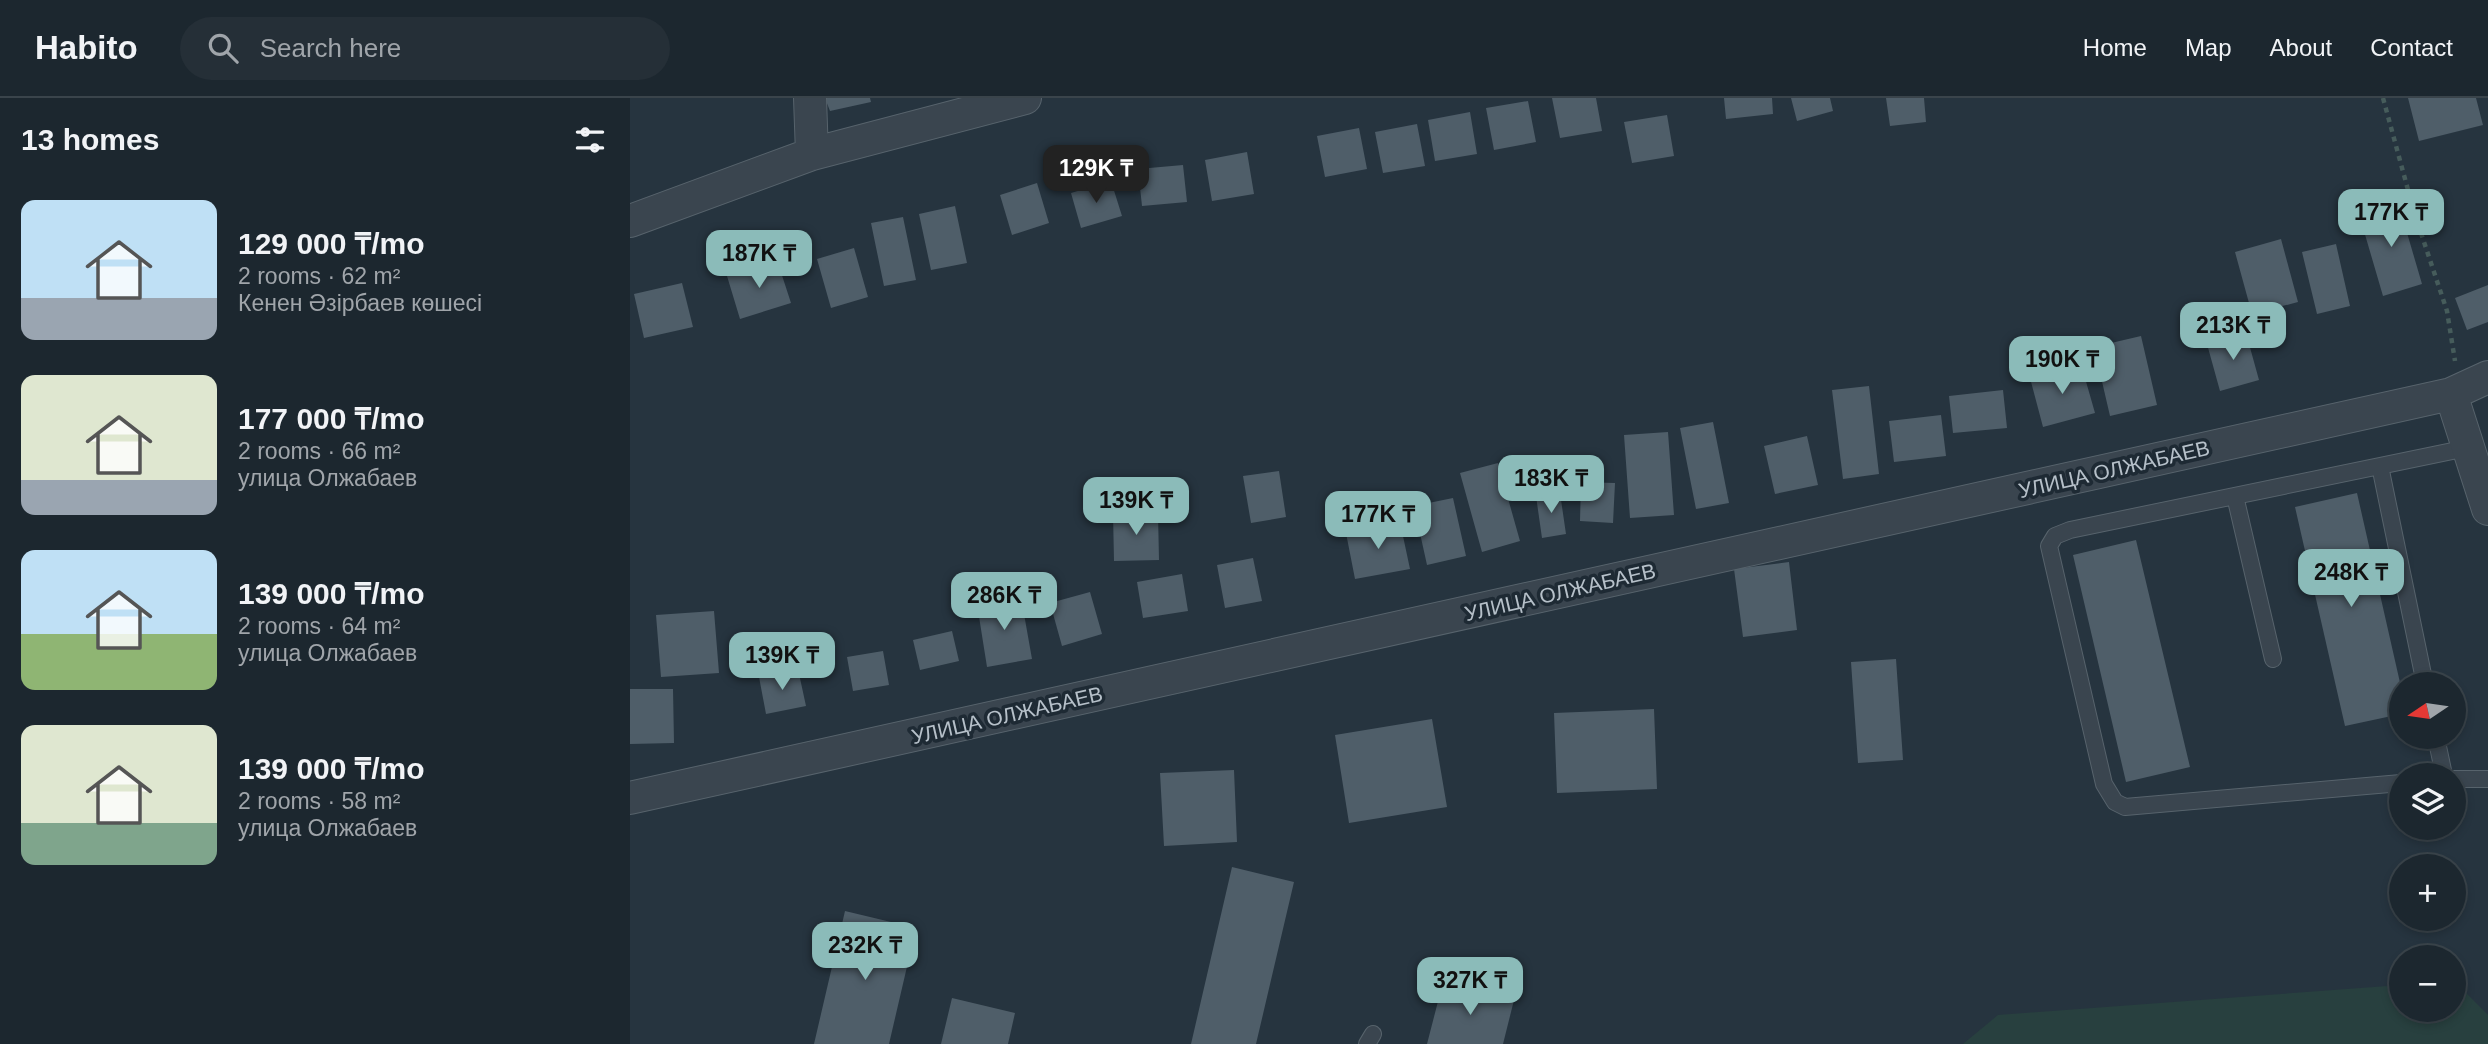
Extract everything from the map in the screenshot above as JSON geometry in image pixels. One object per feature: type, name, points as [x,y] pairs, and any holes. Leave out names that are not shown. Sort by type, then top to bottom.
[{"type":"street","points":[[810,98],[812,153]]},
{"type":"street","points":[[630,220],[812,153],[1026,98]]},
{"type":"street","name":"УЛИЦА ОЛЖАБАЕВ","points":[[630,798],[2451,394],[2488,377]]},
{"type":"street","points":[[2451,394],[2488,509]]},
{"type":"lane","points":[[2389,784],[2125,807],[2115,802],[2104,784],[2049,546],[2055,536],[2070,530],[2467,448]]},
{"type":"lane","points":[[2379,466],[2422,672]]},
{"type":"lane","points":[[2235,496],[2273,659]]},
{"type":"lane","points":[[2466,779],[2488,779]]},
{"type":"path","points":[[2383,98],[2414,212],[2447,311],[2455,355],[2451,394]]},
{"type":"green space","points":[[2389,986],[2389,1022],[2466,1022],[2466,993],[2488,1015],[2488,1044],[1963,1044],[1998,1015]]},
{"type":"building","points":[[825,98],[870,98],[871,102],[830,111]]},
{"type":"building","points":[[1552,98],[1596,98],[1602,131],[1560,138]]},
{"type":"building","points":[[1724,98],[1772,98],[1773,114],[1726,119]]},
{"type":"building","points":[[1791,98],[1830,98],[1833,111],[1797,121]]},
{"type":"building","points":[[1886,98],[1924,98],[1926,122],[1890,126]]},
{"type":"building","points":[[2408,98],[2476,98],[2483,125],[2419,141]]},
{"type":"building","points":[[1528,101],[1536,142],[1494,150],[1486,108]]},
{"type":"building","points":[[1470,112],[1477,154],[1435,161],[1428,120]]},
{"type":"building","points":[[1667,115],[1674,156],[1632,163],[1624,122]]},
{"type":"building","points":[[1417,124],[1425,166],[1383,173],[1375,132]]},
{"type":"building","points":[[1359,128],[1367,169],[1325,177],[1317,136]]},
{"type":"building","points":[[1247,152],[1254,194],[1212,201],[1205,160]]},
{"type":"building","points":[[1183,165],[1187,202],[1142,206],[1138,169]]},
{"type":"building","points":[[1111,181],[1122,216],[1081,228],[1071,193]]},
{"type":"building","points":[[1037,183],[1049,223],[1012,235],[1000,195]]},
{"type":"building","points":[[2398,202],[2422,284],[2383,296],[2359,214]]},
{"type":"building","points":[[955,206],[967,263],[931,270],[919,214]]},
{"type":"building","points":[[903,217],[916,280],[884,286],[871,223]]},
{"type":"building","points":[[2281,239],[2298,302],[2252,314],[2235,252]]},
{"type":"building","points":[[2336,244],[2350,306],[2317,314],[2302,252]]},
{"type":"building","points":[[854,248],[868,297],[831,308],[817,259]]},
{"type":"building","points":[[777,260],[791,303],[740,319],[727,276]]},
{"type":"building","points":[[682,283],[693,327],[644,338],[634,294]]},
{"type":"building","points":[[2488,285],[2488,322],[2467,330],[2455,298]]},
{"type":"building","points":[[2246,333],[2259,380],[2220,391],[2207,344]]},
{"type":"building","points":[[2141,336],[2157,405],[2110,416],[2094,347]]},
{"type":"building","points":[[2081,364],[2095,413],[2043,427],[2030,378]]},
{"type":"building","points":[[1869,386],[1879,474],[1843,479],[1832,390]]},
{"type":"building","points":[[2003,390],[2007,428],[1953,433],[1949,396]]},
{"type":"building","points":[[1941,415],[1946,456],[1894,462],[1889,421]]},
{"type":"building","points":[[1713,422],[1729,503],[1696,509],[1680,428]]},
{"type":"building","points":[[1668,432],[1674,515],[1630,518],[1624,435]]},
{"type":"building","points":[[1807,436],[1818,485],[1775,494],[1764,446]]},
{"type":"building","points":[[1498,463],[1520,541],[1482,552],[1460,473]]},
{"type":"building","points":[[1279,471],[1286,517],[1251,523],[1243,476]]},
{"type":"building","points":[[1581,482],[1615,483],[1613,523],[1580,521]]},
{"type":"building","points":[[1560,493],[1566,534],[1542,538],[1536,496]]},
{"type":"building","points":[[2357,493],[2398,672],[2389,672],[2389,717],[2345,726],[2295,507]]},
{"type":"building","points":[[1453,498],[1466,556],[1427,565],[1414,506]]},
{"type":"building","points":[[1113,513],[1158,513],[1159,560],[1114,561]]},
{"type":"building","points":[[1400,522],[1410,569],[1355,579],[1346,533]]},
{"type":"building","points":[[2136,540],[2190,767],[2126,782],[2073,555]]},
{"type":"building","points":[[1253,558],[1262,601],[1225,608],[1217,565]]},
{"type":"building","points":[[1789,562],[1797,630],[1743,637],[1734,569]]},
{"type":"building","points":[[1182,574],[1188,611],[1143,618],[1137,582]]},
{"type":"building","points":[[1090,592],[1102,634],[1062,646],[1050,603]]},
{"type":"building","points":[[1021,597],[1032,659],[987,667],[977,604]]},
{"type":"building","points":[[714,611],[719,673],[661,677],[656,615]]},
{"type":"building","points":[[952,631],[959,661],[920,670],[913,640]]},
{"type":"building","points":[[883,651],[889,685],[853,691],[847,657]]},
{"type":"building","points":[[1896,659],[1903,760],[1858,763],[1851,662]]},
{"type":"building","points":[[798,669],[806,706],[766,714],[759,677]]},
{"type":"building","points":[[630,689],[673,689],[674,743],[630,744]]},
{"type":"building","points":[[1654,709],[1657,789],[1557,793],[1554,713]]},
{"type":"building","points":[[1432,719],[1447,807],[1349,823],[1335,735]]},
{"type":"building","points":[[1234,770],[1237,842],[1164,846],[1160,773]]},
{"type":"building","points":[[1232,867],[1294,882],[1256,1044],[1191,1044]]},
{"type":"building","points":[[845,911],[916,928],[889,1044],[814,1044]]},
{"type":"building","points":[[1443,982],[1514,1000],[1503,1044],[1427,1044]]},
{"type":"building","points":[[952,998],[1015,1013],[1008,1044],[941,1044]]}]
